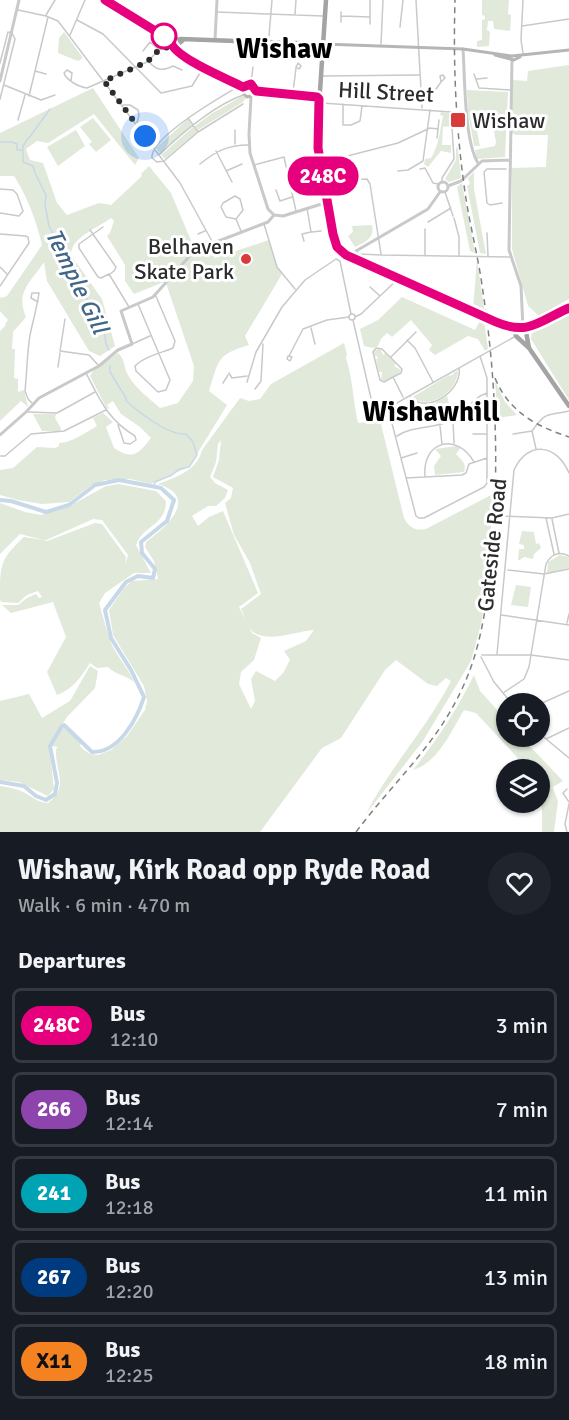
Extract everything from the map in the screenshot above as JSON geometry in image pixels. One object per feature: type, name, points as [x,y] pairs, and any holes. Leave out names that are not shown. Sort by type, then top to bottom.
[{"type":"main road","points":[[105,0],[174,44],[184,55],[204,68],[243,87],[251,84],[256,91]]},
{"type":"main road","points":[[326,0],[317,137],[335,242],[340,251],[351,258],[520,332],[569,406]]},
{"type":"main road","points":[[174,44],[184,39],[417,47],[478,50],[513,58],[569,50]]},
{"type":"main road","points":[[243,87],[244,95],[251,97],[256,91]]},
{"type":"main road","points":[[256,91],[315,96],[319,101]]},
{"type":"main road","points":[[520,332],[529,348]]},
{"type":"street","points":[[0,80],[19,0]]},
{"type":"street","points":[[29,96],[47,16],[55,0]]},
{"type":"street","points":[[70,36],[85,0]]},
{"type":"street","points":[[216,40],[217,0]]},
{"type":"street","points":[[269,36],[272,0]]},
{"type":"street","points":[[295,14],[296,0]]},
{"type":"street","points":[[370,0],[370,24]]},
{"type":"street","points":[[381,46],[383,0]]},
{"type":"street","points":[[400,27],[403,0]]},
{"type":"street","points":[[416,0],[422,108]]},
{"type":"street","points":[[523,0],[521,40],[523,55]]},
{"type":"street","points":[[17,10],[47,16],[58,21],[180,183],[213,243]]},
{"type":"street","points":[[216,12],[325,16]]},
{"type":"street","points":[[341,12],[341,22]]},
{"type":"street","points":[[341,16],[370,16]]},
{"type":"street","points":[[522,26],[569,19]]},
{"type":"street","points":[[77,20],[101,32],[161,93],[192,86],[204,68]]},
{"type":"street","points":[[0,63],[8,32],[12,33]]},
{"type":"street","points":[[0,99],[15,39],[12,33]]},
{"type":"street","points":[[143,51],[150,42],[159,50]]},
{"type":"street","points":[[71,81],[85,88],[136,68],[148,62],[159,50],[174,44]]},
{"type":"street","points":[[463,49],[466,112],[478,163]]},
{"type":"street","points":[[513,58],[509,250],[521,286],[520,332]]},
{"type":"street","points":[[148,62],[156,69],[162,70],[173,66],[182,70]]},
{"type":"street","points":[[251,84],[254,66]]},
{"type":"street","points":[[292,93],[296,68]]},
{"type":"street","points":[[35,71],[46,74]]},
{"type":"street","points":[[474,74],[478,87],[481,89],[511,90]]},
{"type":"street","points":[[320,76],[420,75]]},
{"type":"street","points":[[477,79],[488,78]]},
{"type":"street","points":[[420,94],[436,89],[442,81]]},
{"type":"street","points":[[4,85],[44,101],[55,95]]},
{"type":"street","points":[[234,88],[188,118],[154,148],[152,158],[156,162],[164,161],[198,132],[243,104]]},
{"type":"street","points":[[18,120],[25,94]]},
{"type":"street","points":[[159,155],[194,126],[244,95]]},
{"type":"street","points":[[251,97],[249,145],[253,165],[268,209],[274,215],[283,216],[328,202]]},
{"type":"street","name":"Hill Street","points":[[319,101],[451,112],[454,159],[440,183]]},
{"type":"street","points":[[343,104],[343,125],[351,125],[360,121],[362,105]]},
{"type":"street","points":[[121,105],[130,105],[138,110],[136,124]]},
{"type":"street","points":[[398,171],[408,170],[422,163],[430,109]]},
{"type":"street","points":[[188,118],[198,132]]},
{"type":"street","points":[[436,138],[439,120]]},
{"type":"street","points":[[320,162],[398,143],[428,129],[438,129]]},
{"type":"street","points":[[235,130],[235,145]]},
{"type":"street","points":[[200,164],[216,151],[235,145],[249,145]]},
{"type":"street","points":[[216,151],[231,182]]},
{"type":"street","points":[[253,165],[284,157],[296,211]]},
{"type":"street","points":[[343,158],[348,180],[367,179],[369,181],[381,255]]},
{"type":"street","points":[[498,160],[498,169]]},
{"type":"street","points":[[420,169],[425,168],[433,183],[448,186],[460,181],[478,163],[510,160]]},
{"type":"street","points":[[226,171],[242,164]]},
{"type":"street","points":[[502,204],[488,204],[485,191],[485,171],[506,169]]},
{"type":"street","points":[[440,183],[438,189],[441,192]]},
{"type":"street","points":[[448,186],[446,192],[459,237],[459,256]]},
{"type":"street","points":[[0,189],[13,190],[23,211],[19,216],[0,213]]},
{"type":"street","points":[[276,190],[280,201],[293,197]]},
{"type":"street","points":[[351,258],[356,251],[431,207],[441,192]]},
{"type":"street","points":[[441,192],[446,192]]},
{"type":"street","points":[[235,196],[240,199],[243,210],[237,219],[226,217],[221,207],[223,203],[235,196]]},
{"type":"street","points":[[307,207],[311,232]]},
{"type":"street","points":[[428,222],[451,208]]},
{"type":"street","points":[[132,344],[121,314],[123,310],[155,294],[193,252],[264,224],[274,215]]},
{"type":"street","points":[[237,219],[242,232]]},
{"type":"street","points":[[264,224],[277,267],[295,290]]},
{"type":"street","points":[[90,230],[92,234],[116,267],[114,271],[101,278],[98,277],[79,248],[79,244],[92,234],[103,226]]},
{"type":"street","points":[[425,229],[425,256]]},
{"type":"street","points":[[198,234],[206,230]]},
{"type":"street","points":[[304,241],[302,234],[321,231]]},
{"type":"street","points":[[487,233],[488,257]]},
{"type":"street","points":[[0,234],[25,236],[29,240],[0,286]]},
{"type":"street","points":[[356,251],[359,254],[381,255],[511,257]]},
{"type":"street","points":[[247,382],[256,352],[277,314],[295,290],[315,272],[338,259],[351,314],[355,317]]},
{"type":"street","points":[[0,267],[8,274]]},
{"type":"street","points":[[109,274],[129,307]]},
{"type":"street","points":[[353,320],[399,279]]},
{"type":"street","points":[[370,287],[380,296]]},
{"type":"street","points":[[138,304],[152,336],[159,354],[170,382],[166,390],[161,393],[158,393],[136,370],[135,366],[138,363],[159,354],[173,348],[175,343],[155,294]]},
{"type":"street","points":[[33,404],[25,391],[31,332],[38,302]]},
{"type":"street","points":[[289,356],[302,330],[339,317],[349,317],[353,320],[373,408],[376,411],[382,410],[520,332],[569,308]]},
{"type":"street","points":[[58,367],[65,318]]},
{"type":"street","points":[[311,327],[315,344]]},
{"type":"street","points":[[391,357],[416,332]]},
{"type":"street","points":[[0,435],[39,398],[99,366],[118,351],[152,336]]},
{"type":"street","points":[[407,340],[415,348],[433,382]]},
{"type":"street","points":[[255,389],[261,381],[263,342]]},
{"type":"street","points":[[380,348],[402,370],[393,377],[384,382],[380,380],[374,350],[380,348]]},
{"type":"street","points":[[60,351],[89,355],[99,366]]},
{"type":"street","points":[[388,408],[416,516],[424,519],[488,483],[487,373],[480,356]]},
{"type":"street","points":[[409,396],[413,401],[419,402],[437,400],[455,385],[459,376],[459,367]]},
{"type":"street","points":[[87,373],[106,410],[117,425],[124,443],[130,444],[136,440],[135,436],[117,425]]},
{"type":"street","points":[[223,383],[229,374],[232,378],[248,375]]},
{"type":"street","points":[[393,377],[404,398]]},
{"type":"street","points":[[26,412],[57,413],[96,392]]},
{"type":"street","points":[[396,437],[412,429],[440,425],[452,420],[465,411],[479,396],[488,392]]},
{"type":"street","points":[[0,456],[5,456],[31,434],[64,431],[106,410]]},
{"type":"street","points":[[513,434],[532,431],[548,414],[569,411]]},
{"type":"street","points":[[452,420],[454,444]]},
{"type":"street","points":[[440,425],[442,444]]},
{"type":"street","points":[[532,431],[536,450],[555,453],[563,461],[569,473]]},
{"type":"street","points":[[473,434],[487,434]]},
{"type":"street","points":[[425,477],[425,464],[428,456],[442,444],[454,444],[464,448],[474,462]]},
{"type":"street","name":"Gateside Road","points":[[497,654],[514,470],[521,458],[536,450]]},
{"type":"street","points":[[401,458],[417,453]]},
{"type":"street","points":[[406,478],[462,475],[466,473],[467,466],[488,458]]},
{"type":"street","points":[[500,516],[552,518],[569,514]]},
{"type":"street","points":[[546,518],[554,555]]},
{"type":"street","points":[[552,518],[560,553]]},
{"type":"street","points":[[569,556],[560,553],[554,555],[546,564],[531,655],[526,677],[503,693],[494,682],[481,656],[531,655],[569,660]]},
{"type":"street","points":[[506,570],[544,574],[569,569]]},
{"type":"street","points":[[500,615],[568,625],[569,614]]},
{"type":"street","points":[[550,700],[569,691]]},
{"type":"street","points":[[550,737],[569,728]]},
{"type":"street","points":[[550,742],[569,758]]},
{"type":"street","points":[[567,789],[563,793],[569,803],[565,824],[568,828],[567,832]]},
{"type":"green space","points":[[482,0],[509,0],[510,31],[494,29],[493,21],[488,21],[489,46],[477,47],[477,41],[482,40],[482,20],[485,19],[482,15]]},
{"type":"green space","points":[[64,32],[83,58],[78,61],[58,53],[59,38]]},
{"type":"green space","points":[[569,65],[569,299],[539,316],[528,306],[512,249],[512,168],[546,167],[548,135],[512,133],[513,80],[527,81],[528,71]]},
{"type":"green space","points":[[93,88],[139,158],[135,165],[94,114],[48,143],[37,141],[26,149],[30,160],[43,163],[57,203],[67,215],[99,203],[111,205],[142,176],[141,174],[149,166],[171,193],[195,250],[209,244],[215,258],[269,240],[277,267],[282,274],[245,336],[249,345],[230,352],[217,365],[209,391],[227,405],[189,467],[151,484],[130,479],[105,480],[90,486],[69,502],[42,504],[0,495],[0,470],[13,468],[37,447],[55,448],[59,446],[59,443],[83,434],[97,426],[93,418],[103,413],[113,422],[106,427],[114,448],[121,452],[136,454],[151,438],[121,414],[113,401],[107,405],[109,408],[107,409],[90,376],[93,371],[118,353],[131,380],[160,408],[178,403],[193,381],[194,366],[166,283],[134,294],[125,281],[125,265],[107,236],[114,221],[111,218],[80,238],[75,243],[71,255],[102,299],[115,346],[100,356],[89,351],[47,281],[44,262],[23,294],[22,301],[26,317],[13,332],[14,378],[18,379],[18,392],[24,390],[28,407],[21,401],[0,421],[0,331],[8,320],[0,311],[0,296],[1,298],[7,296],[42,245],[31,209],[14,176],[0,176],[0,133]]},
{"type":"green space","points":[[467,90],[508,92],[505,157],[477,159],[475,150],[495,146],[496,142],[492,121],[481,115],[476,126],[480,146],[474,146]]},
{"type":"green space","points":[[244,95],[246,98],[243,102],[198,130],[195,126],[211,114]]},
{"type":"green space","points":[[441,112],[449,113],[450,126],[443,127],[442,145],[451,145],[451,153],[441,151],[428,167],[424,164],[425,159],[431,158],[436,148],[443,116],[440,115]]},
{"type":"green space","points":[[93,118],[111,140],[96,152],[89,144],[92,142],[80,127]]},
{"type":"green space","points":[[188,119],[192,126],[160,153],[156,148]]},
{"type":"green space","points":[[193,127],[197,132],[165,159],[161,155]]},
{"type":"green space","points":[[76,130],[85,146],[58,166],[47,147]]},
{"type":"green space","points":[[456,147],[461,178],[449,182],[445,179],[456,160]]},
{"type":"green space","points":[[474,172],[474,189],[486,254],[480,253],[467,186],[470,184],[468,178]]},
{"type":"green space","points":[[462,183],[475,253],[470,251],[457,187]]},
{"type":"green space","points":[[372,225],[371,236],[355,247],[348,236],[353,232],[352,226]]},
{"type":"green space","points":[[477,260],[485,314],[473,309]]},
{"type":"green space","points":[[402,297],[475,330],[481,319],[484,320],[488,349],[485,351],[478,339],[468,336],[435,355],[429,350],[432,345],[411,320],[392,337],[387,333],[378,346],[373,348],[364,346],[360,329],[378,320]]},
{"type":"green space","points":[[562,314],[564,317],[564,314],[569,316],[569,400],[531,339],[532,332]]},
{"type":"green space","points":[[344,343],[358,423],[366,422],[378,412],[404,518],[408,524],[419,530],[426,529],[493,494],[487,590],[471,661],[423,741],[366,814],[451,681],[446,678],[437,686],[428,684],[396,660],[385,670],[341,738],[322,748],[260,832],[0,832],[0,786],[19,790],[38,801],[48,803],[55,797],[60,785],[56,758],[58,747],[51,746],[62,726],[64,725],[78,738],[84,750],[98,755],[111,750],[127,736],[145,710],[147,701],[144,686],[113,635],[109,610],[132,581],[158,579],[154,561],[145,547],[146,542],[170,520],[178,504],[177,496],[158,484],[185,472],[196,463],[202,450],[240,398],[249,401],[260,399],[271,384]],"holes":[[[221,440],[219,460],[213,477],[233,488],[231,498],[225,503],[234,535],[250,563],[261,594],[241,609],[246,622],[239,607],[258,593],[223,511],[209,517],[198,526],[192,516],[208,506],[216,506],[225,498],[228,490],[215,483],[210,477]],[[249,627],[258,635],[274,637],[314,630],[306,641],[284,651],[290,660],[283,673],[275,681],[256,671],[251,679],[255,701],[251,709],[239,684],[241,672],[254,660],[261,638],[252,633]]]},
{"type":"green space","points":[[380,348],[383,355],[385,353],[396,364],[394,366],[401,370],[384,381],[381,379],[382,372],[379,372],[376,359],[378,359],[374,351]]},
{"type":"green space","points":[[458,371],[453,386],[441,397],[426,402],[411,398],[449,375]]},
{"type":"green space","points":[[495,381],[505,402],[517,415],[498,418]]},
{"type":"green space","points":[[447,396],[451,411],[456,416],[441,423],[436,402]]},
{"type":"green space","points":[[33,414],[56,414],[55,418],[61,428],[60,431],[42,431]]},
{"type":"green space","points":[[461,447],[456,454],[464,464],[464,472],[435,475],[434,466],[441,456],[435,449]]},
{"type":"green space","points":[[119,484],[156,491],[166,501],[162,516],[139,538],[136,545],[151,573],[134,573],[105,593],[99,603],[107,633],[134,682],[108,667],[97,668],[90,663],[72,686],[57,695],[47,672],[66,637],[53,602],[11,613],[2,605],[18,605],[36,594],[39,598],[42,597],[38,591],[27,595],[18,603],[1,602],[0,599],[1,570],[10,551],[24,537],[44,540],[20,534],[0,554],[0,503],[41,515],[68,507],[106,486]],"holes":[[[93,519],[102,520],[128,555],[125,565],[126,557],[102,524],[95,523],[44,541]]]},
{"type":"green space","points":[[522,531],[534,532],[536,544],[539,543],[541,548],[534,554],[533,559],[524,557],[518,560],[519,549],[524,549],[524,545],[519,544]]},
{"type":"green space","points":[[560,555],[569,557],[569,568],[547,573],[548,562]]},
{"type":"green space","points":[[516,585],[531,587],[528,607],[511,605]]},
{"type":"green space","points":[[90,666],[98,671],[95,688],[67,717],[49,745],[54,789],[48,796],[19,782],[0,780],[0,701],[29,694],[42,718],[70,701]]},
{"type":"green space","points":[[474,675],[480,691],[496,709],[496,735],[476,713],[464,710],[437,753],[422,766],[413,770],[446,724]]},
{"type":"green space","points":[[508,747],[531,747],[542,759],[519,759]]},
{"type":"green space","points":[[550,767],[563,781],[553,787],[558,802],[554,832],[542,832],[542,813],[550,813]]},
{"type":"waterway","name":"Temple Gill","points":[[29,138],[50,109]]},
{"type":"waterway","name":"Temple Gill","points":[[28,138],[23,146],[23,162],[33,166],[46,195],[45,205],[49,226],[64,256],[65,267],[87,298],[86,306],[90,306],[104,330],[109,350]]},
{"type":"waterway","name":"Temple Gill","points":[[0,142],[12,142],[17,144],[17,150],[22,150]]},
{"type":"waterway","name":"Temple Gill","points":[[110,366],[110,372],[126,401],[154,422],[171,431],[186,434],[193,442],[197,455],[189,467],[179,469],[172,475],[155,482],[154,486]]},
{"type":"waterway","points":[[0,500],[11,501],[46,512],[69,505],[95,485],[119,480],[161,488],[174,500],[167,521],[141,542],[142,553],[155,569],[153,578],[138,576],[126,582],[105,610],[111,638],[131,670],[144,697],[132,724],[111,747],[92,752],[64,725],[62,726],[50,746],[57,783],[55,794],[46,800],[36,796],[24,786],[0,782]]},
{"type":"railway","points":[[356,832],[426,747],[451,711],[474,657],[483,622],[488,586],[494,518],[495,421],[491,356],[483,292],[466,199],[460,149],[454,50],[455,0]]},
{"type":"railway","points":[[495,378],[516,409],[545,428],[569,437]]},
{"type":"bus line","name":"248C","points":[[105,0],[170,40],[171,46],[179,53],[229,81],[243,87],[251,84],[256,91],[264,93],[308,95],[319,99],[317,137],[324,185],[335,242],[340,251],[346,255],[359,263],[496,322],[518,329],[533,327],[569,308]]},
{"type":"place","name":"Wishaw","points":[[458,120]]},
{"type":"place","name":"Belhaven Skate Park","points":[[246,259]]},
{"type":"district","name":"Wishaw","points":[[284,49]]},
{"type":"district","name":"Wishawhill","points":[[431,412]]},
{"type":"route","points":[[145,136],[104,81],[147,62],[159,50],[171,46],[171,41],[164,36]]}]
